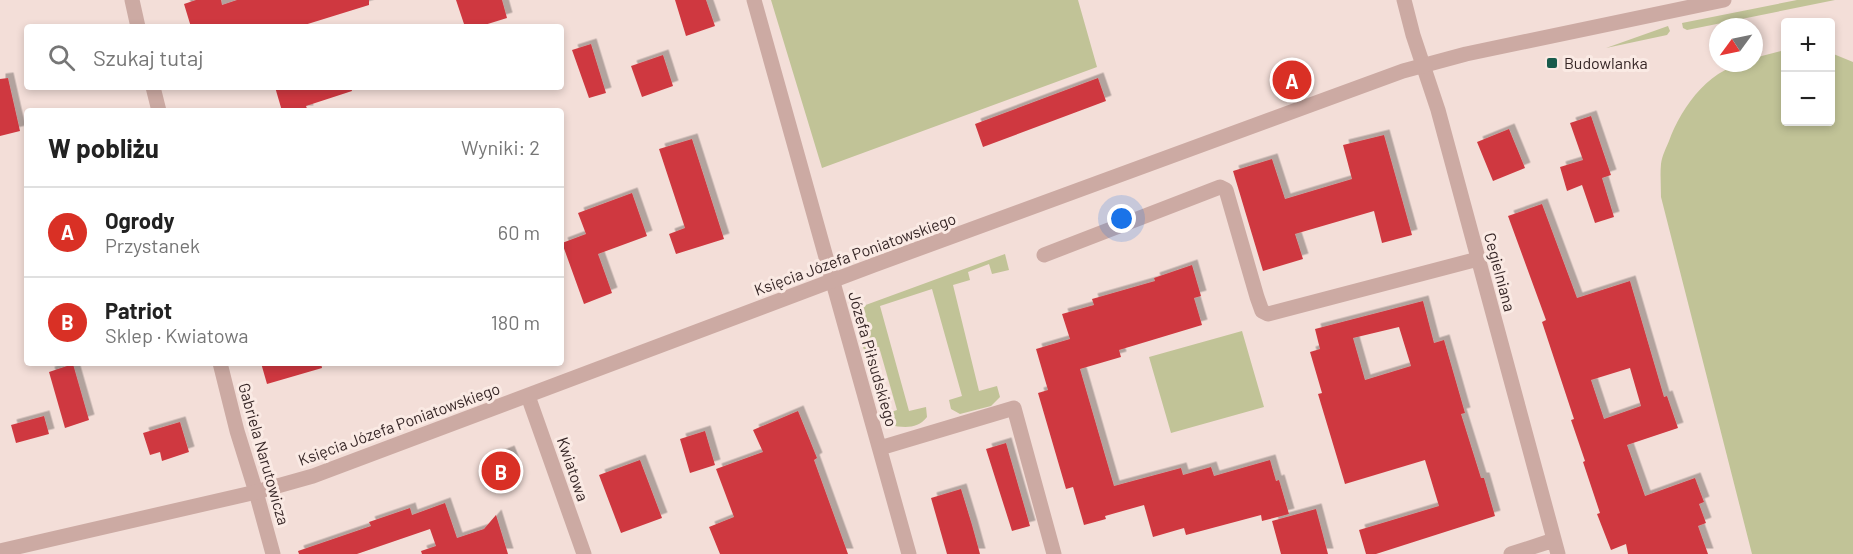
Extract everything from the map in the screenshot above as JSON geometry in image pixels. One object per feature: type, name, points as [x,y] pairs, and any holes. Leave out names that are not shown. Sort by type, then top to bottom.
[{"type":"street","points":[[132,0],[137,24]]},
{"type":"street","name":"Józefa Piłsudskiego","points":[[754,0],[909,554]]},
{"type":"street","name":"Cegielniana","points":[[1404,0],[1438,110],[1556,547]]},
{"type":"street","name":"Księcia Józefa Poniatowskiego","points":[[0,551],[256,492],[313,476],[833,280],[1372,82],[1424,65],[1466,54],[1724,0]]},
{"type":"street","points":[[154,90],[158,108]]},
{"type":"street","points":[[1044,255],[1220,187],[1226,190],[1262,312],[1268,314],[1478,259]]},
{"type":"street","name":"Gabriela Narutowicza","points":[[221,366],[273,554]]},
{"type":"street","name":"Kwiatowa","points":[[528,396],[584,554]]},
{"type":"street","points":[[880,448],[1014,408],[1054,554]]},
{"type":"street","points":[[1511,554],[1556,547]]},
{"type":"green space","points":[[771,0],[1078,0],[1097,67],[822,168]]},
{"type":"green space","points":[[1797,0],[1835,0],[1746,18],[1709,18],[1709,26],[1687,30],[1683,28],[1682,23]]},
{"type":"green space","points":[[1668,26],[1670,31],[1667,35],[1606,48]]},
{"type":"green space","points":[[1781,51],[1781,126],[1835,126],[1835,55],[1853,62],[1853,554],[1752,554],[1661,197],[1661,168],[1664,152],[1682,114],[1691,101],[1712,78],[1722,72],[1763,72],[1763,56]]},
{"type":"green space","points":[[1005,254],[1009,270],[992,274],[989,264],[968,272],[970,280],[953,285],[979,391],[997,386],[1000,397],[991,406],[960,414],[951,409],[949,400],[962,396],[932,289],[880,306],[909,411],[926,407],[927,417],[919,424],[910,427],[890,425],[882,415],[897,410],[879,347],[864,350],[852,310]]},
{"type":"green space","points":[[1242,331],[1264,407],[1171,433],[1149,357]]},
{"type":"building","points":[[196,0],[221,0],[222,5],[237,0],[369,0],[369,5],[308,24],[190,24],[184,4]]},
{"type":"building","points":[[456,0],[502,0],[507,18],[488,24],[464,24]]},
{"type":"building","points":[[675,0],[706,0],[715,26],[686,36]]},
{"type":"building","points":[[591,44],[606,93],[589,98],[572,50]]},
{"type":"building","points":[[663,55],[673,86],[642,97],[631,66]]},
{"type":"building","points":[[8,78],[20,131],[0,136],[0,79]]},
{"type":"building","points":[[1098,78],[1106,101],[983,147],[975,124]]},
{"type":"building","points":[[276,90],[352,91],[306,106],[307,108],[281,108]]},
{"type":"building","points":[[1591,116],[1611,175],[1602,178],[1614,217],[1595,223],[1582,185],[1567,191],[1560,167],[1583,160],[1570,123]]},
{"type":"building","points":[[1509,129],[1525,168],[1493,181],[1477,142]]},
{"type":"building","points":[[1384,135],[1412,235],[1382,243],[1374,211],[1295,234],[1303,259],[1263,271],[1233,171],[1272,159],[1285,199],[1352,179],[1343,145]]},
{"type":"building","points":[[692,139],[724,239],[676,254],[669,234],[685,228],[659,149]]},
{"type":"building","points":[[632,193],[647,236],[598,254],[612,293],[584,304],[564,249],[564,242],[586,234],[578,213]]},
{"type":"building","points":[[1542,204],[1577,298],[1630,281],[1664,397],[1667,396],[1678,428],[1627,445],[1645,496],[1695,478],[1704,502],[1699,504],[1706,523],[1698,526],[1708,554],[1628,554],[1626,544],[1611,550],[1597,514],[1600,513],[1571,420],[1574,419],[1542,322],[1546,320],[1508,216]],"holes":[[[1630,368],[1641,406],[1604,419],[1591,380]]]},
{"type":"building","points":[[1192,265],[1201,296],[1194,298],[1202,325],[1119,350],[1121,357],[1080,369],[1114,486],[1181,468],[1183,475],[1211,467],[1214,476],[1270,460],[1276,481],[1279,480],[1289,514],[1262,521],[1261,515],[1186,535],[1184,528],[1153,537],[1144,505],[1105,516],[1106,519],[1084,525],[1073,487],[1066,489],[1038,393],[1048,390],[1036,349],[1070,339],[1062,314],[1094,305],[1092,299],[1155,281],[1154,278]]},
{"type":"building","points":[[1423,301],[1434,343],[1444,340],[1465,413],[1461,414],[1495,516],[1376,554],[1366,554],[1359,530],[1439,506],[1425,460],[1345,484],[1318,394],[1322,393],[1310,352],[1320,349],[1315,329]],"holes":[[[1399,327],[1411,366],[1365,380],[1353,338]]]},
{"type":"building","points":[[74,366],[89,420],[65,428],[49,372]]},
{"type":"building","points":[[262,366],[322,366],[322,368],[267,384]]},
{"type":"building","points":[[798,411],[817,458],[814,460],[848,554],[720,554],[709,527],[734,517],[716,469],[763,452],[753,430]]},
{"type":"building","points":[[44,416],[49,434],[16,443],[11,425]]},
{"type":"building","points":[[180,422],[189,452],[162,461],[160,452],[150,455],[143,433]]},
{"type":"building","points":[[705,431],[715,465],[690,473],[680,439]]},
{"type":"building","points":[[1006,443],[1030,526],[1012,531],[986,449]]},
{"type":"building","points":[[509,451],[517,472],[490,483],[482,462]]},
{"type":"building","points":[[640,460],[662,518],[621,533],[599,475]]},
{"type":"building","points":[[961,489],[980,554],[947,554],[931,498]]},
{"type":"building","points":[[445,503],[457,538],[484,529],[496,515],[508,554],[422,554],[421,551],[436,546],[430,529],[357,554],[299,554],[298,551],[371,526],[369,522],[410,508],[412,515]]},
{"type":"building","points":[[1316,509],[1328,554],[1281,554],[1272,521]]},
{"type":"place","name":"Budowlanka","points":[[1552,63]]},
{"type":"place","name":"Ogrody","points":[[1292,80]]},
{"type":"place","name":"Patriot","points":[[501,471]]}]
